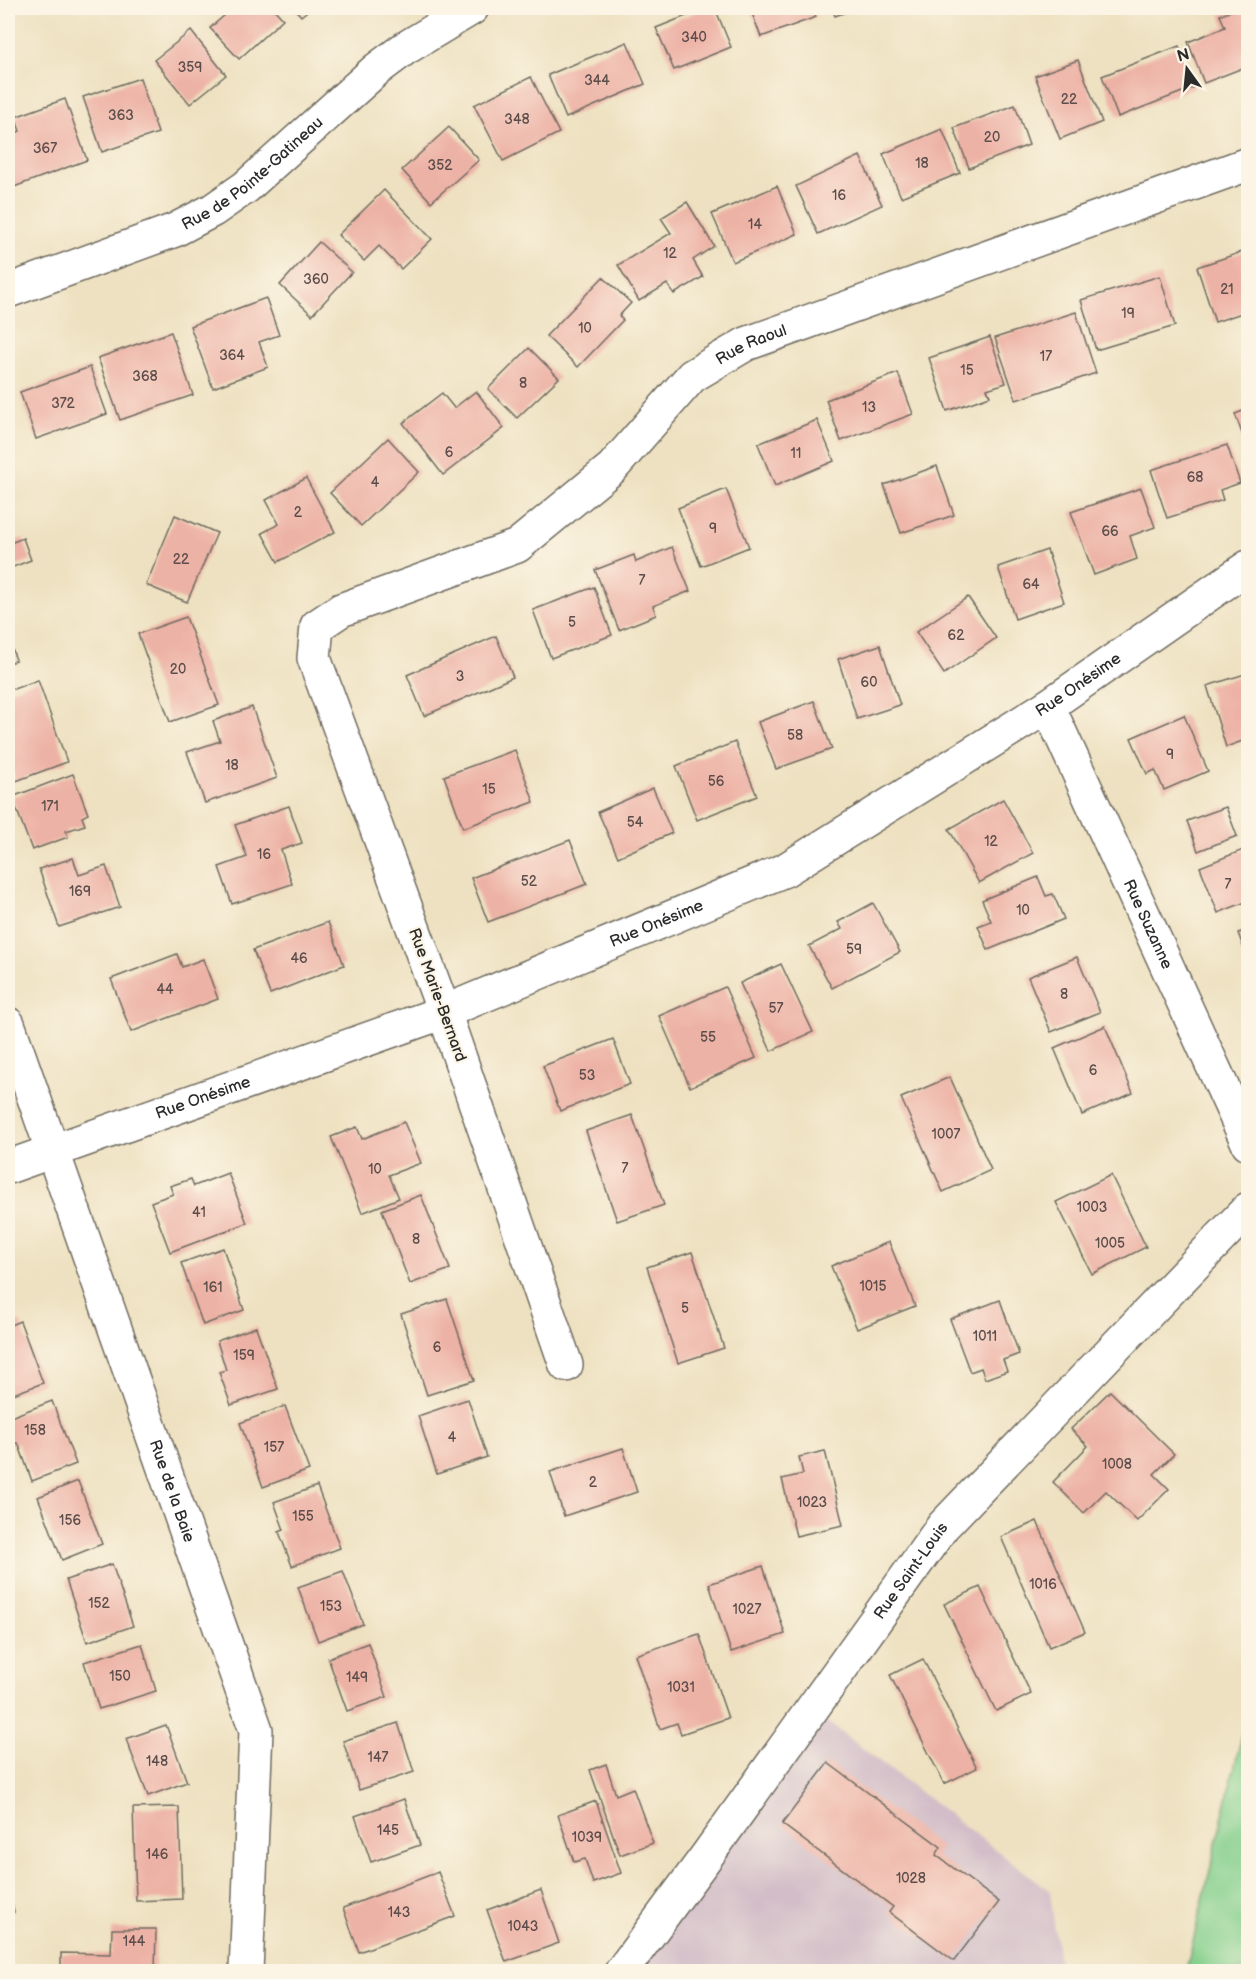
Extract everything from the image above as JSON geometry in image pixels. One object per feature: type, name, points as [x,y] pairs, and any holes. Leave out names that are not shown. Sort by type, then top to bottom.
[{"type":"street","name":"Rue de Pointe-Gatineau","points":[[8,291],[175,230],[213,210],[246,187],[376,70],[404,49],[472,8]]},
{"type":"street","name":"Rue Raoul","points":[[317,626],[341,610],[518,546],[612,468],[692,376],[746,344],[1248,164]]},
{"type":"street","name":"Rue Onésime","points":[[8,1167],[444,1012],[785,870],[1048,706],[1248,567]]},
{"type":"street","name":"Rue Marie-Bernard","points":[[317,626],[314,658],[444,1012],[567,1365]]},
{"type":"street","name":"Rue Suzanne","points":[[1048,706],[1248,1143]]},
{"type":"street","name":"Rue de la Baie","points":[[8,1024],[256,1730],[246,1971]]},
{"type":"street","name":"Rue Saint-Louis","points":[[621,1971],[706,1857],[943,1526],[1248,1209]]},
{"type":"shaded area","points":[[808,1707],[1050,1891],[1060,1971],[641,1972]]},
{"type":"green space","points":[[1248,1710],[1248,1971],[1186,1971]]},
{"type":"building","points":[[233,8],[273,8],[283,19],[239,59],[210,28]]},
{"type":"building","points":[[294,8],[311,8],[301,16]]},
{"type":"building","points":[[706,8],[715,8],[731,47],[674,70],[656,28]]},
{"type":"building","points":[[750,8],[813,8],[816,17],[761,37]]},
{"type":"building","points":[[832,8],[857,8],[835,16]]},
{"type":"building","points":[[1238,8],[1246,8],[1248,14],[1248,66],[1204,83],[1188,42],[1225,27],[1220,15]]},
{"type":"building","points":[[191,31],[226,75],[190,104],[154,60]]},
{"type":"building","points":[[627,42],[645,84],[566,118],[548,75]]},
{"type":"building","points":[[1179,46],[1195,87],[1118,117],[1102,76]]},
{"type":"building","points":[[1078,60],[1102,122],[1060,139],[1035,76]]},
{"type":"building","points":[[531,77],[559,133],[503,161],[474,105]]},
{"type":"building","points":[[140,78],[158,133],[102,152],[83,97]]},
{"type":"building","points":[[65,99],[87,160],[14,187],[8,169],[8,136],[20,131],[15,117]]},
{"type":"building","points":[[1015,105],[1029,145],[969,168],[954,128]]},
{"type":"building","points":[[449,127],[479,160],[431,202],[402,170]]},
{"type":"building","points":[[942,129],[960,173],[901,197],[883,154]]},
{"type":"building","points":[[860,156],[882,205],[818,234],[796,186]]},
{"type":"building","points":[[777,186],[797,234],[733,262],[712,214]]},
{"type":"building","points":[[384,190],[432,239],[401,269],[379,246],[364,261],[338,235]]},
{"type":"building","points":[[687,202],[714,246],[693,260],[703,277],[674,294],[667,284],[639,301],[618,265],[671,233],[661,218]]},
{"type":"building","points":[[319,242],[352,272],[312,315],[280,285]]},
{"type":"building","points":[[1248,250],[1248,311],[1215,322],[1197,267]]},
{"type":"building","points":[[1160,276],[1175,326],[1096,350],[1081,300]]},
{"type":"building","points":[[603,277],[631,303],[619,316],[623,320],[578,367],[546,336]]},
{"type":"building","points":[[266,298],[279,335],[259,342],[268,367],[213,388],[190,326]]},
{"type":"building","points":[[1076,312],[1096,373],[1016,400],[995,338]]},
{"type":"building","points":[[171,332],[193,395],[120,420],[98,358]]},
{"type":"building","points":[[990,337],[1006,383],[987,389],[990,396],[947,411],[929,358]]},
{"type":"building","points":[[529,348],[559,378],[517,418],[488,389]]},
{"type":"building","points":[[90,367],[107,414],[36,439],[20,392]]},
{"type":"building","points":[[898,373],[913,414],[841,441],[826,400]]},
{"type":"building","points":[[476,391],[504,428],[443,475],[403,423],[442,393],[454,408]]},
{"type":"building","points":[[1248,409],[1248,450],[1235,414]]},
{"type":"building","points":[[817,420],[834,461],[775,486],[758,444]]},
{"type":"building","points":[[388,438],[419,472],[361,526],[330,493]]},
{"type":"building","points":[[1227,445],[1240,483],[1220,490],[1223,500],[1167,518],[1151,470]]},
{"type":"building","points":[[937,466],[954,515],[901,533],[884,485]]},
{"type":"building","points":[[306,478],[335,532],[278,562],[262,533],[279,524],[266,500]]},
{"type":"building","points":[[1141,488],[1155,527],[1130,536],[1137,559],[1094,575],[1071,512]]},
{"type":"building","points":[[726,489],[749,547],[701,566],[678,508]]},
{"type":"building","points":[[175,515],[217,533],[187,602],[146,585]]},
{"type":"building","points":[[23,538],[31,560],[8,569],[8,544]]},
{"type":"building","points":[[672,547],[690,591],[653,606],[656,615],[619,630],[595,570],[634,555],[636,562]]},
{"type":"building","points":[[1047,550],[1064,602],[1015,619],[998,567]]},
{"type":"building","points":[[594,587],[612,635],[551,658],[533,610]]},
{"type":"building","points":[[968,597],[996,638],[944,674],[916,632]]},
{"type":"building","points":[[186,617],[219,705],[170,722],[138,634]]},
{"type":"building","points":[[496,636],[513,677],[424,716],[407,675]]},
{"type":"building","points":[[8,638],[16,660],[8,664]]},
{"type":"building","points":[[880,645],[900,705],[857,719],[838,659]]},
{"type":"building","points":[[1248,673],[1248,739],[1226,747],[1207,686]]},
{"type":"building","points":[[38,680],[67,762],[16,781],[8,758],[8,691]]},
{"type":"building","points":[[814,701],[832,749],[776,769],[758,722]]},
{"type":"building","points":[[252,707],[277,778],[205,803],[187,752],[220,741],[213,721]]},
{"type":"building","points":[[1184,715],[1208,771],[1164,790],[1155,770],[1147,774],[1131,738]]},
{"type":"building","points":[[735,742],[757,796],[697,820],[676,766]]},
{"type":"building","points":[[515,750],[534,802],[463,828],[444,776]]},
{"type":"building","points":[[73,774],[88,814],[82,817],[85,825],[66,831],[68,837],[32,850],[12,797]]},
{"type":"building","points":[[653,788],[672,833],[618,857],[598,812]]},
{"type":"building","points":[[1003,799],[1033,853],[979,883],[949,829]]},
{"type":"building","points":[[289,806],[302,843],[281,850],[292,884],[232,904],[219,867],[247,857],[235,825]]},
{"type":"building","points":[[1226,807],[1237,836],[1198,851],[1187,821]]},
{"type":"building","points":[[570,840],[587,884],[488,922],[471,878]]},
{"type":"building","points":[[1248,848],[1248,901],[1218,913],[1200,867]]},
{"type":"building","points":[[73,858],[79,875],[106,866],[120,907],[59,927],[39,869]]},
{"type":"building","points":[[1038,877],[1046,896],[1053,894],[1064,919],[988,950],[978,926],[991,921],[982,900]]},
{"type":"building","points":[[873,903],[900,952],[832,988],[809,946],[842,929],[838,922]]},
{"type":"building","points":[[328,922],[344,965],[270,994],[253,950]]},
{"type":"building","points":[[1248,930],[1248,960],[1238,933]]},
{"type":"building","points":[[177,954],[182,967],[203,959],[218,999],[131,1032],[111,979]]},
{"type":"building","points":[[1077,957],[1100,1012],[1051,1032],[1028,977]]},
{"type":"building","points":[[781,964],[813,1032],[771,1051],[740,983]]},
{"type":"building","points":[[725,987],[756,1058],[690,1087],[659,1016]]},
{"type":"building","points":[[1105,1026],[1133,1093],[1082,1115],[1054,1048]]},
{"type":"building","points":[[613,1039],[630,1084],[560,1111],[543,1066]]},
{"type":"building","points":[[950,1077],[991,1170],[943,1192],[901,1098]]},
{"type":"building","points":[[632,1115],[664,1205],[617,1221],[586,1131]]},
{"type":"building","points":[[404,1122],[421,1163],[389,1175],[399,1198],[362,1213],[331,1137],[357,1127],[362,1139]]},
{"type":"building","points":[[228,1173],[247,1223],[170,1252],[151,1202],[173,1194],[170,1186],[191,1179],[194,1186]]},
{"type":"building","points":[[1111,1175],[1146,1247],[1092,1274],[1056,1202]]},
{"type":"building","points":[[421,1195],[450,1269],[410,1284],[382,1210]]},
{"type":"building","points":[[889,1242],[915,1306],[857,1329],[831,1266]]},
{"type":"building","points":[[223,1248],[244,1310],[203,1325],[181,1263]]},
{"type":"building","points":[[692,1252],[724,1348],[678,1363],[647,1267]]},
{"type":"building","points":[[447,1299],[474,1380],[427,1395],[401,1314]]},
{"type":"building","points":[[1000,1300],[1019,1354],[1003,1360],[1007,1371],[985,1379],[981,1368],[970,1372],[950,1319]]},
{"type":"building","points":[[20,1321],[43,1383],[8,1396],[8,1326]]},
{"type":"building","points":[[256,1327],[278,1389],[231,1405],[219,1372],[226,1370],[217,1341]]},
{"type":"building","points":[[1110,1391],[1174,1454],[1154,1474],[1169,1489],[1137,1521],[1106,1491],[1084,1513],[1053,1482],[1088,1446],[1071,1429]]},
{"type":"building","points":[[468,1399],[487,1457],[437,1474],[418,1416]]},
{"type":"building","points":[[52,1401],[76,1464],[32,1481],[18,1443],[8,1446],[8,1418]]},
{"type":"building","points":[[285,1406],[309,1470],[263,1487],[240,1423]]},
{"type":"building","points":[[623,1448],[637,1492],[564,1516],[550,1472]]},
{"type":"building","points":[[825,1451],[843,1525],[796,1536],[782,1479],[803,1474],[799,1457]]},
{"type":"building","points":[[78,1481],[102,1544],[62,1560],[38,1497]]},
{"type":"building","points":[[317,1486],[340,1548],[292,1566],[279,1532],[284,1530],[274,1502]]},
{"type":"building","points":[[1037,1521],[1085,1632],[1049,1647],[1001,1537]]},
{"type":"building","points":[[112,1564],[133,1626],[87,1642],[66,1580]]},
{"type":"building","points":[[763,1566],[785,1634],[731,1652],[709,1584]]},
{"type":"building","points":[[343,1571],[363,1624],[318,1641],[298,1587]]},
{"type":"building","points":[[980,1587],[1031,1694],[996,1711],[944,1604]]},
{"type":"building","points":[[699,1634],[728,1718],[681,1734],[677,1723],[660,1729],[635,1655]]},
{"type":"building","points":[[368,1643],[387,1697],[347,1711],[328,1658]]},
{"type":"building","points":[[142,1644],[156,1691],[99,1709],[84,1662]]},
{"type":"building","points":[[923,1659],[977,1768],[944,1784],[890,1675]]},
{"type":"building","points":[[398,1723],[414,1772],[359,1790],[343,1741]]},
{"type":"building","points":[[166,1725],[187,1782],[148,1796],[126,1739]]},
{"type":"building","points":[[828,1763],[941,1847],[936,1855],[999,1902],[954,1961],[889,1912],[893,1907],[782,1824]]},
{"type":"building","points":[[606,1764],[616,1795],[633,1788],[653,1843],[620,1855],[590,1770]]},
{"type":"building","points":[[404,1799],[420,1845],[371,1862],[355,1816]]},
{"type":"building","points":[[596,1801],[621,1873],[593,1883],[585,1859],[574,1862],[558,1815]]},
{"type":"building","points":[[179,1807],[182,1899],[136,1901],[133,1808]]},
{"type":"building","points":[[438,1872],[455,1916],[359,1952],[343,1908]]},
{"type":"building","points":[[8,1885],[14,1912],[8,1913]]},
{"type":"building","points":[[541,1890],[559,1943],[506,1962],[487,1910]]},
{"type":"building","points":[[112,1929],[156,1929],[155,1972],[61,1972],[61,1953],[111,1954]]}]
